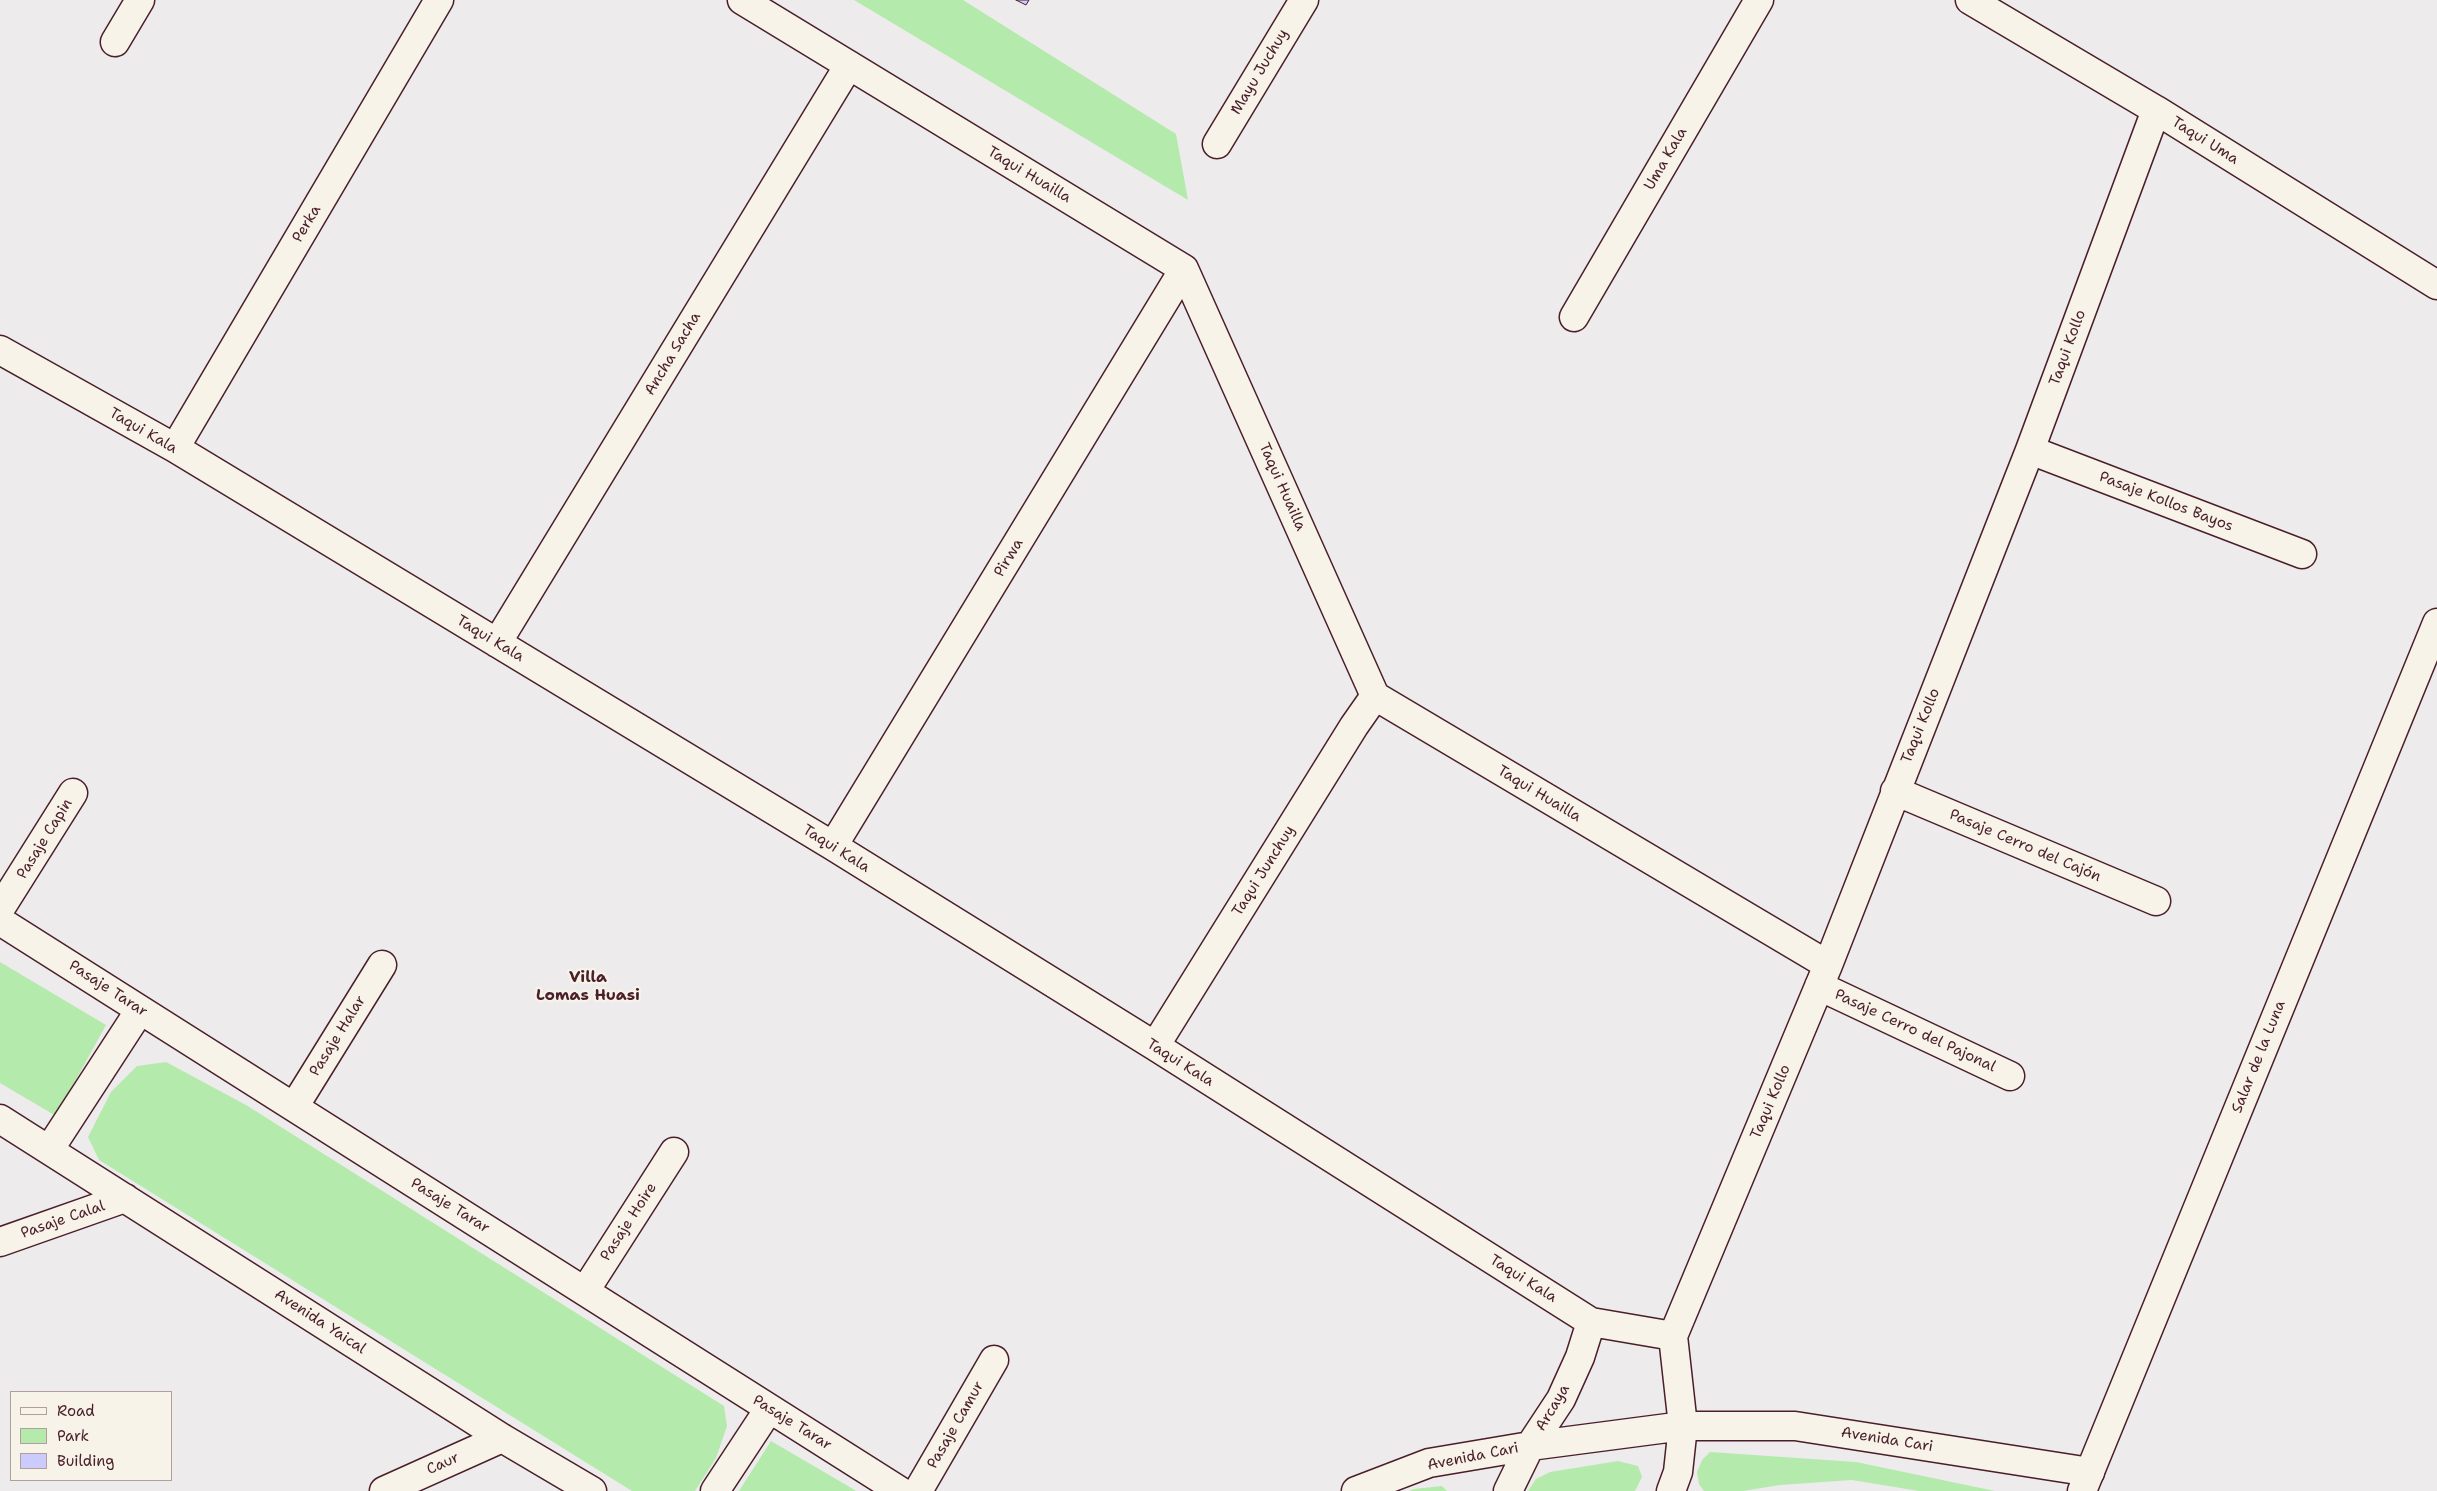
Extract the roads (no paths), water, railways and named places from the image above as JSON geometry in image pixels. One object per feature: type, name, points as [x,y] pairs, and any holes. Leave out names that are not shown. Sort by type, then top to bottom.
[{"type":"street","points":[[115,42],[140,0]]},
{"type":"street","name":"Perka","points":[[174,448],[439,0]]},
{"type":"street","name":"Taqui Huailla","points":[[742,0],[1184,269],[1376,696],[1823,976]]},
{"type":"street","name":"Mayu Juchuy","points":[[1217,144],[1304,0]]},
{"type":"street","name":"Uma Kala","points":[[1574,317],[1759,0]]},
{"type":"street","name":"Taqui Uma","points":[[1970,0],[2156,110],[2437,285]]},
{"type":"street","name":"Ancha Sacha","points":[[497,643],[849,65]]},
{"type":"street","name":"Taqui Kollo","points":[[1673,1336],[1823,976],[2030,450],[2156,110]]},
{"type":"street","name":"Pirwa","points":[[833,846],[1184,269]]},
{"type":"street","name":"Taqui Kala","points":[[0,350],[174,448],[833,846],[1155,1046],[1591,1322],[1673,1336]]},
{"type":"street","name":"Pasaje Kollos Bayos","points":[[2030,450],[2302,554]]},
{"type":"street","name":"Salar de la Luna","points":[[2086,1481],[2437,623]]},
{"type":"street","name":"Taqui Junchuy","points":[[1155,1046],[1354,726],[1376,696]]},
{"type":"street","name":"Pasaje Cerro del Cajón","points":[[1895,791],[2156,901]]},
{"type":"street","name":"Pasaje Capin","points":[[0,909],[73,793]]},
{"type":"street","name":"Pasaje Tarar","points":[[0,920],[900,1491]]},
{"type":"street","name":"Pasaje Halar","points":[[294,1107],[382,965]]},
{"type":"street","name":"Pasaje Cerro del Pajonal","points":[[1823,976],[2010,1076]]},
{"type":"street","points":[[49,1150],[140,1010]]},
{"type":"street","name":"Avenida Yaical","points":[[0,1118],[502,1438],[592,1491]]},
{"type":"street","name":"Pasaje Hoire","points":[[585,1292],[674,1152]]},
{"type":"street","name":"Pasaje Calal","points":[[0,1242],[125,1198]]},
{"type":"street","name":"Arcaya","points":[[1508,1491],[1530,1446],[1561,1399],[1580,1357],[1591,1322]]},
{"type":"street","points":[[1671,1491],[1678,1472],[1684,1426],[1673,1336]]},
{"type":"street","name":"Pasaje Camur","points":[[918,1491],[994,1360]]},
{"type":"street","points":[[716,1491],[769,1409]]},
{"type":"street","name":"Avenida Cari","points":[[1356,1491],[1429,1463],[1530,1446],[1684,1426],[1795,1426],[2086,1481]]},
{"type":"street","name":"Caur","points":[[384,1491],[502,1438]]},
{"type":"district","name":"Villa Lomas Huasi","points":[[588,987]]}]
